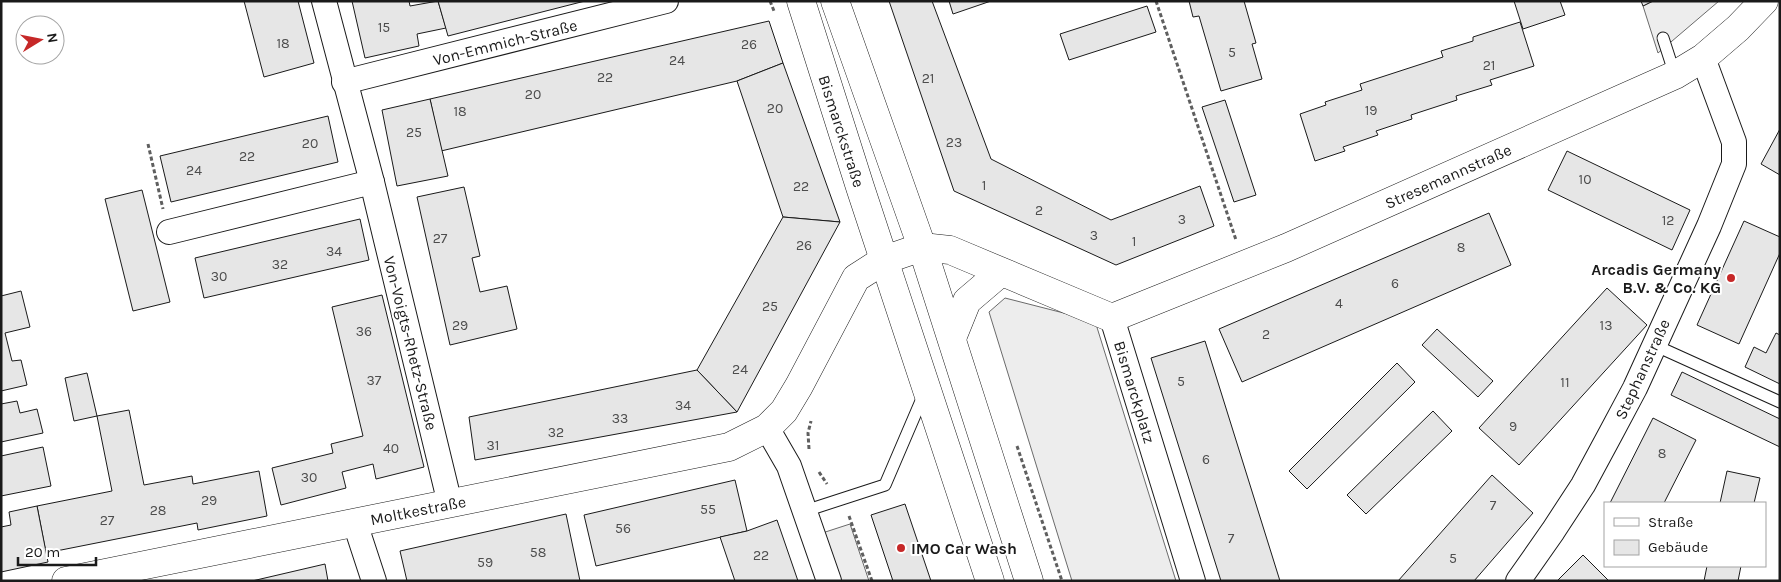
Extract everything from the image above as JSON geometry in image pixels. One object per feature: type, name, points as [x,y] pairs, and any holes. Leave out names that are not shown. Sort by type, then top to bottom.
[{"type":"street","name":"Von-Voigts-Rhetz-Straße","points":[[324,1],[372,182],[450,504]]},
{"type":"street","name":"Von-Emmich-Straße","points":[[344,82],[666,1]]},
{"type":"street","name":"Bismarckstraße","points":[[801,1],[884,260]]},
{"type":"street","points":[[835,1],[922,247],[1029,581]]},
{"type":"street","name":"Stresemannstraße","points":[[1112,318],[1286,248],[1675,75],[1703,58],[1738,28],[1764,1]]},
{"type":"street","name":"Stephanstraße","points":[[1518,581],[1583,485],[1631,395],[1709,226],[1734,164],[1734,142],[1703,58]]},
{"type":"street","points":[[169,232],[372,182]]},
{"type":"street","name":"Bismarckplatz","points":[[767,428],[784,411],[800,386],[856,278],[884,260],[922,247],[950,250],[1112,318],[1192,581]]},
{"type":"street","points":[[884,260],[990,581]]},
{"type":"street","points":[[952,338],[967,301],[1001,272]]},
{"type":"street","points":[[767,428],[789,466],[829,581]]},
{"type":"street","name":"Moltkestraße","points":[[66,581],[729,447],[767,428]]},
{"type":"street","points":[[355,523],[374,581]]},
{"type":"lane","points":[[1663,38],[1675,75]]},
{"type":"lane","points":[[1654,345],[1780,402]]},
{"type":"lane","points":[[804,512],[885,485],[926,388]]},
{"type":"path","points":[[1156,1],[1244,265]]},
{"type":"path","points":[[148,144],[169,232]]},
{"type":"path","points":[[810,458],[808,433],[812,417]]},
{"type":"path","points":[[814,465],[851,518],[872,581]]},
{"type":"shaded area","points":[[1653,1],[1719,1],[1658,53],[1643,6]]},
{"type":"shaded area","points":[[1005,298],[1095,321],[1176,581],[1072,581],[989,312]]},
{"type":"shaded area","points":[[850,524],[869,581],[829,581],[813,536]]},
{"type":"building","points":[[244,1],[298,1],[314,63],[264,77]]},
{"type":"building","points":[[352,1],[409,1],[410,6],[438,1],[446,28],[417,34],[419,46],[365,58]]},
{"type":"building","points":[[438,1],[585,1],[448,36]]},
{"type":"building","points":[[889,1],[932,1],[991,159],[1111,220],[1200,186],[1214,226],[1116,265],[954,191]]},
{"type":"building","points":[[949,1],[991,1],[953,14]]},
{"type":"building","points":[[1189,1],[1244,1],[1256,43],[1252,44],[1262,79],[1221,91],[1199,16],[1193,17]]},
{"type":"building","points":[[1514,1],[1560,1],[1565,15],[1523,29]]},
{"type":"building","points":[[1641,1],[1653,1],[1643,6]]},
{"type":"building","points":[[1147,6],[1156,32],[1069,60],[1060,34]]},
{"type":"building","points":[[769,21],[783,63],[737,81],[441,151],[430,99]]},
{"type":"building","points":[[1520,22],[1534,66],[1490,80],[1492,85],[1456,96],[1457,100],[1411,115],[1412,119],[1376,131],[1378,135],[1343,147],[1345,151],[1315,161],[1300,114],[1326,105],[1325,102],[1362,90],[1360,84],[1443,57],[1441,51],[1473,41],[1473,37]]},
{"type":"building","points":[[783,63],[840,222],[783,217],[737,81]]},
{"type":"building","points":[[430,99],[448,176],[397,186],[382,110]]},
{"type":"building","points":[[1225,100],[1256,195],[1234,202],[1202,107]]},
{"type":"building","points":[[328,116],[338,162],[171,202],[160,156]]},
{"type":"building","points":[[1780,129],[1780,175],[1761,164]]},
{"type":"building","points":[[1567,151],[1690,210],[1672,250],[1548,190]]},
{"type":"building","points":[[464,187],[480,256],[472,258],[480,292],[507,286],[517,329],[450,345],[417,197]]},
{"type":"building","points":[[142,190],[170,302],[133,311],[105,199]]},
{"type":"building","points":[[1489,213],[1511,265],[1242,382],[1219,329]]},
{"type":"building","points":[[783,217],[840,222],[737,412],[697,370]]},
{"type":"building","points":[[360,219],[369,260],[204,298],[195,258]]},
{"type":"building","points":[[1744,221],[1780,237],[1780,253],[1739,344],[1697,325]]},
{"type":"building","points":[[1607,288],[1647,325],[1519,465],[1479,428]]},
{"type":"building","points":[[21,291],[30,327],[5,333],[12,361],[21,360],[27,385],[1,391],[1,296]]},
{"type":"building","points":[[382,295],[424,467],[376,479],[373,464],[342,472],[346,488],[281,505],[272,468],[333,453],[331,444],[363,436],[332,307]]},
{"type":"building","points":[[1437,329],[1493,381],[1478,397],[1422,345]]},
{"type":"building","points":[[1776,333],[1780,335],[1780,384],[1745,367],[1754,347],[1766,353]]},
{"type":"building","points":[[1205,341],[1280,581],[1221,581],[1151,358]]},
{"type":"building","points":[[1397,363],[1415,382],[1307,489],[1289,471]]},
{"type":"building","points":[[697,370],[737,412],[475,460],[469,417]]},
{"type":"building","points":[[1682,372],[1780,419],[1780,447],[1671,395]]},
{"type":"building","points":[[87,373],[97,416],[74,421],[65,378]]},
{"type":"building","points":[[17,401],[20,413],[37,409],[43,433],[1,442],[1,404]]},
{"type":"building","points":[[129,410],[144,485],[192,476],[193,484],[259,471],[267,516],[198,530],[197,523],[46,553],[37,506],[112,491],[97,416]]},
{"type":"building","points":[[1433,411],[1452,431],[1366,514],[1347,495]]},
{"type":"building","points":[[1653,418],[1696,440],[1665,502],[1611,502]]},
{"type":"building","points":[[43,447],[51,486],[1,496],[1,456]]},
{"type":"building","points":[[1727,471],[1760,478],[1754,502],[1720,502]]},
{"type":"building","points":[[1492,475],[1533,513],[1474,581],[1398,581]]},
{"type":"building","points":[[735,480],[747,531],[596,566],[584,515]]},
{"type":"building","name":"IMO Car Wash","points":[[905,504],[931,581],[893,581],[871,515]]},
{"type":"building","points":[[37,506],[48,562],[1,572],[1,527],[11,525],[9,512]]},
{"type":"building","points":[[566,514],[580,581],[407,581],[400,551]]},
{"type":"building","points":[[777,520],[798,581],[735,581],[720,537],[747,531]]},
{"type":"building","points":[[1583,555],[1609,581],[1557,581]]},
{"type":"building","points":[[325,564],[328,581],[252,581]]},
{"type":"building","points":[[1707,567],[1741,567],[1738,581],[1704,581]]},
{"type":"place","name":"Arcadis Germany B.V. & Co. KG","points":[[1731,278]]},
{"type":"place","name":"IMO Car Wash","points":[[901,548]]}]
